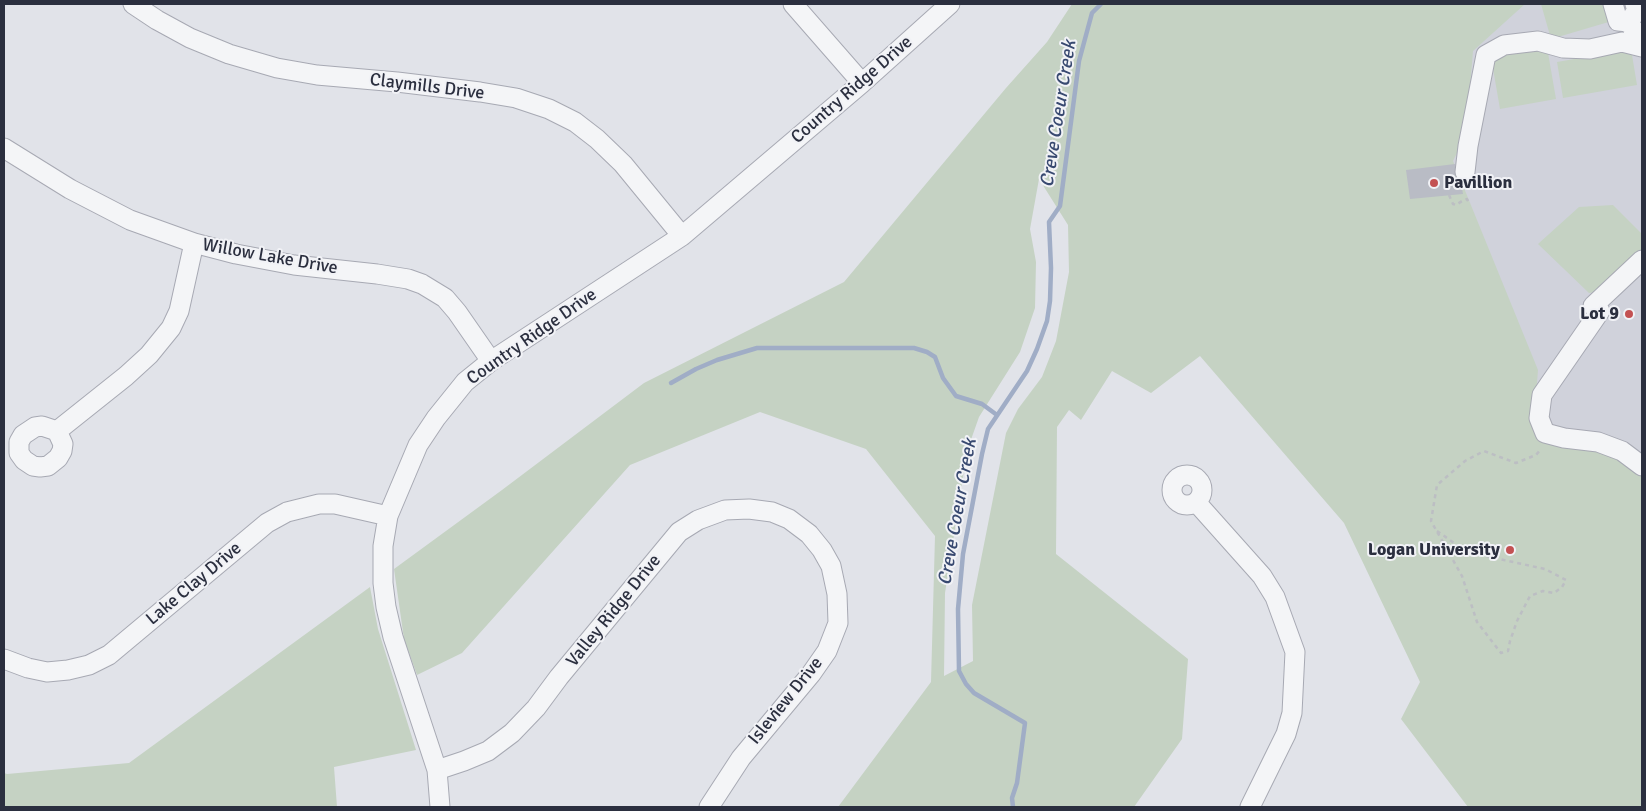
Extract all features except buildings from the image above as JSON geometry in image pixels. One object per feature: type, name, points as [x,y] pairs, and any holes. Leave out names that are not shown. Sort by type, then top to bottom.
[{"type":"street","name":"Claymills Drive","points":[[133,4],[156,20],[190,38],[229,54],[277,68],[317,75],[480,92],[516,98],[549,109],[575,122],[597,139],[623,164],[682,236]]},
{"type":"street","points":[[793,4],[862,83]]},
{"type":"street","name":"Country Ridge Drive","points":[[440,807],[437,770],[393,637],[383,583],[383,546],[388,516],[418,446],[436,418],[465,382],[491,361],[682,236],[862,83],[950,4]]},
{"type":"street","points":[[1613,4],[1618,21],[1636,28],[1637,10],[1635,4]]},
{"type":"street","points":[[1465,172],[1468,146],[1486,55],[1504,45],[1538,40],[1563,48],[1590,49],[1622,42],[1642,48]]},
{"type":"street","name":"Willow Lake Drive","points":[[7,157],[130,220],[194,243],[236,254],[294,265],[377,274],[408,279],[422,284],[445,298],[458,312],[491,361]]},
{"type":"street","points":[[57,431],[126,376],[149,355],[171,328],[179,311],[194,243]]},
{"type":"street","points":[[1642,260],[1596,308],[1542,395],[1538,418],[1545,433],[1564,438],[1598,442],[1622,450],[1642,466]]},
{"type":"street","points":[[1196,502],[1262,576],[1275,597],[1295,652],[1292,713],[1286,734],[1250,807]]},
{"type":"street","name":"Lake Clay Drive","points":[[4,659],[28,668],[47,672],[89,665],[109,655],[267,523],[287,512],[319,504],[335,504],[388,516]]},
{"type":"street","name":"Valley Ridge Drive","points":[[437,770],[488,751],[512,733],[536,708],[679,532],[698,520],[725,510],[749,509],[772,512],[789,519],[809,534]]},
{"type":"street","name":"Isleview Drive","points":[[709,807],[741,758],[811,674],[827,651],[838,623],[837,594],[831,566],[822,550],[809,534]]},
{"type":"path","points":[[1449,195],[1453,204],[1456,205],[1462,200],[1467,199],[1469,204]]},
{"type":"path","points":[[1437,531],[1467,552],[1545,569],[1566,580],[1562,587],[1554,593],[1543,591],[1530,596],[1517,621],[1508,651],[1501,653],[1477,622],[1462,576],[1437,531],[1431,520],[1437,485],[1465,461],[1484,451],[1516,462],[1536,455],[1555,436]]},
{"type":"shaded area","points":[[1396,4],[1642,4],[1642,807]]},
{"type":"green space","points":[[1072,4],[1525,4],[1473,51],[1466,135],[1453,161],[1538,370],[1534,421],[1613,453],[1642,476],[1642,807],[1468,807],[1401,719],[1420,682],[1344,523],[1200,356],[1151,393],[1112,371],[1081,420],[1069,410],[1057,427],[1056,554],[1188,659],[1182,739],[1134,807],[838,807],[931,682],[935,536],[866,449],[760,412],[630,465],[462,653],[417,675],[404,639],[394,569],[644,383],[844,282],[1006,88],[1047,42]],"holes":[[[1039,179],[1068,225],[1069,272],[1056,341],[1042,377],[1018,409],[1006,433],[972,605],[973,661],[944,676],[945,593],[967,451],[979,417],[1020,352],[1035,308],[1036,262],[1030,229]]]},
{"type":"green space","points":[[1541,4],[1607,4],[1612,21],[1551,39]]},
{"type":"green space","points":[[1547,47],[1556,99],[1500,109],[1491,57]]},
{"type":"green space","points":[[1631,49],[1637,85],[1563,98],[1557,62]]},
{"type":"green space","points":[[1613,205],[1642,234],[1642,255],[1604,291],[1589,293],[1538,244],[1579,207]]},
{"type":"green space","points":[[370,587],[378,629],[416,750],[334,767],[337,807],[4,807],[4,773],[129,763]]},
{"type":"waterway","name":"Creve Coeur Creek","points":[[1013,807],[1012,798],[1017,783],[1025,723],[974,693],[966,684],[959,671],[958,609],[963,554],[988,429],[1027,371],[1047,321],[1051,268],[1049,222],[1060,206],[1079,61],[1092,13],[1101,4]]},
{"type":"waterway","points":[[671,383],[717,360],[757,348],[914,348],[935,357],[943,378],[956,396],[982,404],[997,415]]},
{"type":"place","name":"Pavillion","points":[[1434,183]]},
{"type":"place","name":"Lot 9","points":[[1629,314]]},
{"type":"place","name":"Logan University","points":[[1510,550]]}]
